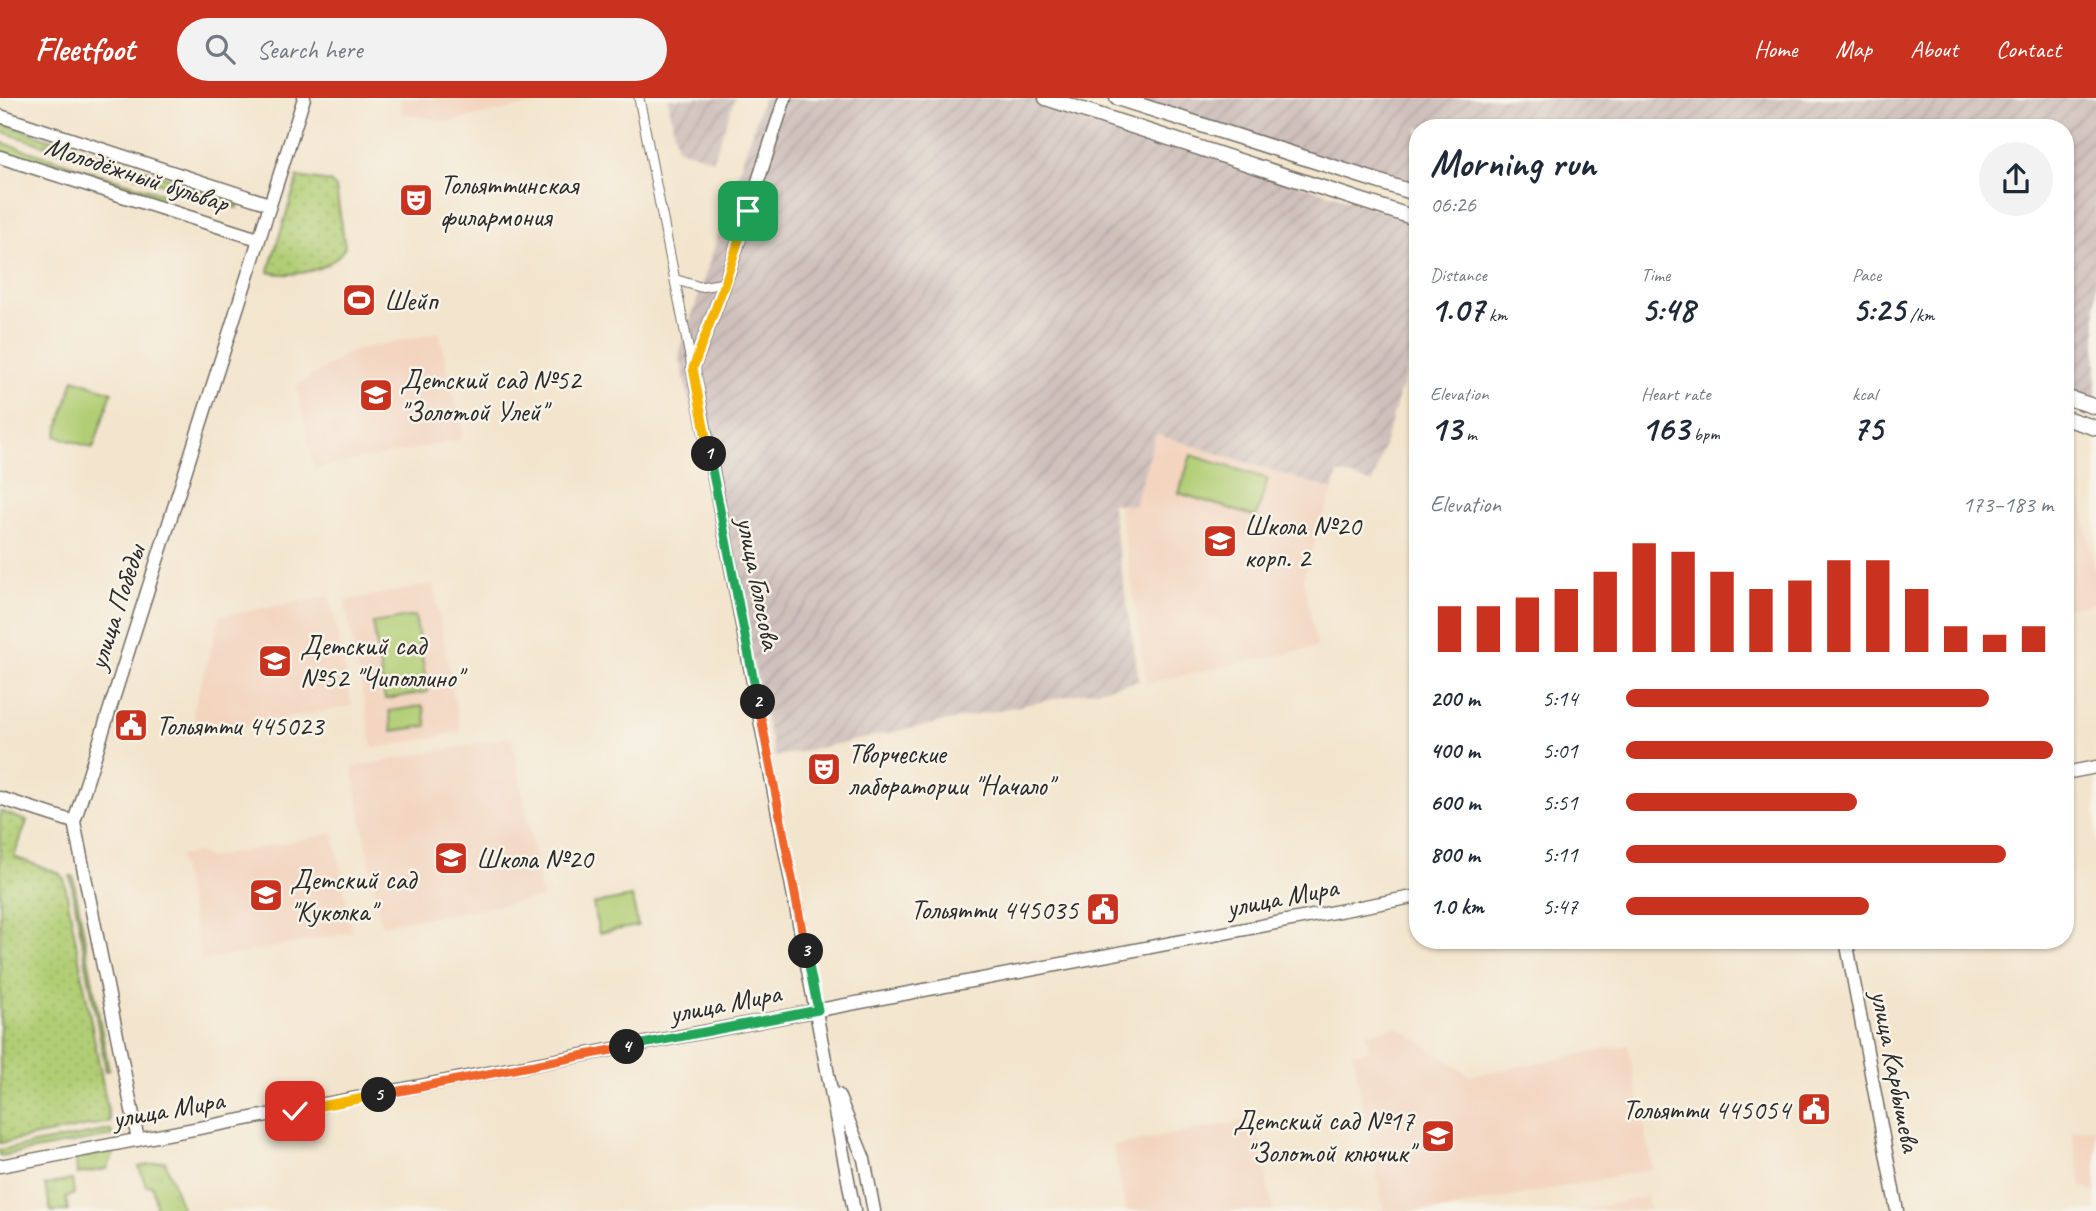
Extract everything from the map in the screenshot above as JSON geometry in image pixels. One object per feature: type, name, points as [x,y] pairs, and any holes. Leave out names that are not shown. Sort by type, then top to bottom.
[{"type":"main road","name":"улица Победы","points":[[138,1140],[74,822],[304,98]]},
{"type":"main road","points":[[693,368],[725,283],[785,98]]},
{"type":"main road","points":[[1046,98],[1081,103],[1244,163],[1409,216]]},
{"type":"main road","points":[[1118,98],[1409,191]]},
{"type":"main road","name":"Молодёжный бульвар","points":[[0,116],[268,205]]},
{"type":"main road","points":[[1244,163],[1251,141]]},
{"type":"main road","name":"Молодёжный бульвар","points":[[0,157],[258,239]]},
{"type":"main road","name":"улица Голосова","points":[[693,368],[818,1010],[854,1211]]},
{"type":"main road","points":[[2074,400],[2096,407]]},
{"type":"main road","points":[[2074,421],[2096,428]]},
{"type":"main road","points":[[2074,771],[2096,767]]},
{"type":"main road","points":[[0,798],[74,822]]},
{"type":"main road","name":"улица Мира","points":[[0,1166],[1409,898]]},
{"type":"main road","name":"улица Карбышева","points":[[1848,949],[1897,1211]]},
{"type":"main road","name":"улица Голосова","points":[[825,1054],[864,1159],[874,1211]]},
{"type":"main road","points":[[845,1162],[856,1156],[864,1159]]},
{"type":"street","points":[[639,98],[693,368]]},
{"type":"street","points":[[677,280],[700,287],[725,283]]},
{"type":"shaded area","points":[[400,98],[544,98],[545,102],[447,122],[402,113]]},
{"type":"shaded area","points":[[668,98],[735,98],[713,160],[677,148]]},
{"type":"shaded area","points":[[763,98],[1030,98],[1409,219],[1409,361],[1373,483],[1338,473],[1333,490],[1156,434],[1134,505],[1111,503],[1139,681],[775,757],[679,355]]},
{"type":"shaded area","points":[[1118,98],[2096,98],[2096,406],[2074,399],[2074,119],[1409,119],[1409,189]]},
{"type":"shaded area","name":"Детский сад №52 \"Золотой Улей\"","points":[[439,332],[463,433],[459,440],[314,469],[297,386],[349,352]]},
{"type":"shaded area","name":"Школа №20 корп. 2","points":[[1156,434],[1333,490],[1303,578],[1317,647],[1147,683],[1119,505],[1134,504]]},
{"type":"shaded area","points":[[2074,486],[2080,488],[2096,579],[2096,603],[2074,607]]},
{"type":"shaded area","points":[[433,584],[461,732],[373,749],[345,601]]},
{"type":"shaded area","name":"Детский сад №52 \"Чиполлино\"","points":[[330,596],[352,706],[200,734],[193,712],[220,616]]},
{"type":"shaded area","name":"Школа №20","points":[[512,737],[542,898],[381,925],[352,767]]},
{"type":"shaded area","name":"Детский сад \"Куколка\"","points":[[334,833],[352,932],[202,961],[179,856],[196,852],[209,858]]},
{"type":"shaded area","points":[[1398,1027],[1470,1076],[1628,1045],[1653,1169],[1439,1211],[1384,1211],[1353,1053],[1369,1050],[1366,1033]]},
{"type":"shaded area","points":[[1255,1119],[1273,1211],[1126,1211],[1113,1146]]},
{"type":"shaded area","points":[[2096,1127],[2096,1193],[2082,1186],[2071,1132]]},
{"type":"shaded area","points":[[1647,1197],[1650,1211],[1576,1211]]},
{"type":"green space","points":[[0,123],[240,201],[237,208],[0,131]]},
{"type":"green space","points":[[0,142],[165,195],[162,203],[0,151]]},
{"type":"green space","points":[[298,177],[330,182],[336,188],[345,247],[331,262],[311,271],[289,274],[268,272]]},
{"type":"green space","points":[[74,379],[112,392],[93,448],[56,436]]},
{"type":"green space","points":[[1191,455],[1268,479],[1256,517],[1179,493]]},
{"type":"green space","points":[[415,616],[428,692],[385,699],[373,623]]},
{"type":"green space","points":[[423,706],[427,726],[392,731],[389,711]]},
{"type":"green space","points":[[0,811],[27,821],[14,857],[59,873],[64,879],[110,1122],[0,1143]]},
{"type":"green space","points":[[70,876],[73,876],[109,1070],[106,1071]]},
{"type":"green space","points":[[632,897],[638,926],[599,933],[593,904]]},
{"type":"green space","points":[[111,1130],[112,1136],[0,1156],[0,1150]]},
{"type":"green space","points":[[115,1151],[107,1169],[77,1174],[76,1158]]},
{"type":"green space","points":[[165,1161],[183,1211],[157,1211],[152,1185],[146,1186],[139,1167]]},
{"type":"green space","points":[[72,1180],[74,1194],[66,1198],[68,1211],[51,1211],[45,1185]]},
{"type":"place","name":"Тольяттинская филармония","points":[[416,200]]},
{"type":"place","name":"Шейп","points":[[359,300]]},
{"type":"place","name":"Детский сад №52 \"Золотой Улей\"","points":[[376,395]]},
{"type":"place","name":"Школа №20 корп. 2","points":[[1220,541]]},
{"type":"place","name":"Детский сад №52 \"Чиполлино\"","points":[[275,661]]},
{"type":"place","name":"Тольятти 445023","points":[[131,725]]},
{"type":"place","name":"Творческие лаборатории \"Начало\"","points":[[824,769]]},
{"type":"place","name":"Школа №20","points":[[451,858]]},
{"type":"place","name":"Детский сад \"Куколка\"","points":[[266,895]]},
{"type":"place","name":"Тольятти 445035","points":[[1103,909]]},
{"type":"place","name":"Тольятти 445054","points":[[1814,1109]]},
{"type":"place","name":"Детский сад №17 \"Золотой ключик\"","points":[[1438,1136]]},
{"type":"route","points":[[295,1111],[818,1010],[693,368],[748,211]]}]
